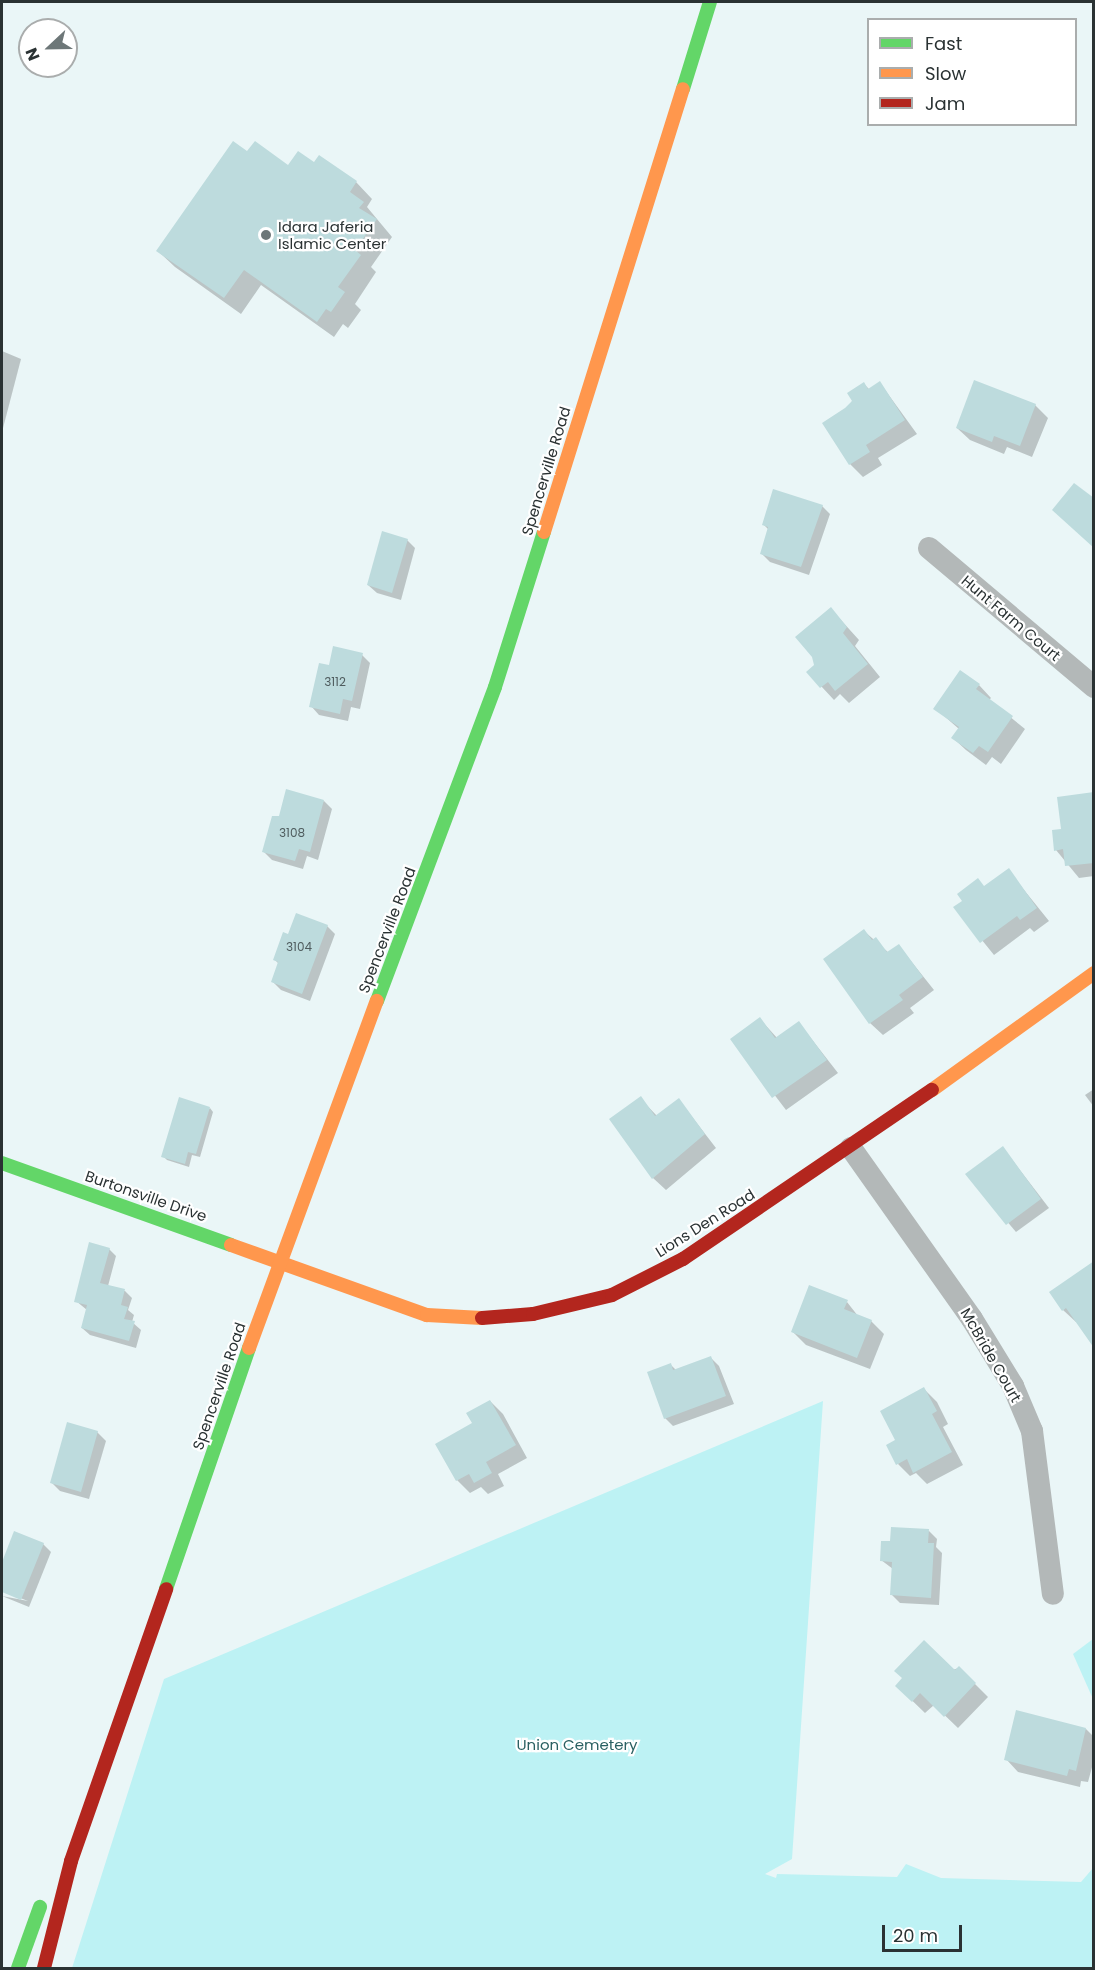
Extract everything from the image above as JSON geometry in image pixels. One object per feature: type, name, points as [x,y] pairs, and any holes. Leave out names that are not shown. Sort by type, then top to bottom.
[{"type":"main road","name":"Spencerville Road","points":[[44,1968],[71,1862],[280,1260],[495,687],[710,2]]},
{"type":"main road","name":"Lions Den Road","points":[[280,1260],[427,1315],[480,1318],[533,1314],[612,1295],[683,1259],[851,1148],[1094,973]]},
{"type":"main road","name":"Burtonsville Drive","points":[[2,1163],[280,1260]]},
{"type":"main road","name":"Spencerville Road","points":[[18,1968],[48,1888],[71,1862]]},
{"type":"street","name":"Hunt Farm Court","points":[[928,548],[1094,687]]},
{"type":"street","name":"McBride Court","points":[[851,1148],[972,1319],[1013,1386],[1032,1431],[1053,1594]]},
{"type":"green space","name":"Union Cemetery","points":[[823,1401],[792,1859],[765,1874],[776,1878],[777,1874],[897,1877],[906,1864],[941,1878],[1081,1882],[1093,1868],[1093,1968],[72,1968],[164,1679]]},
{"type":"green space","points":[[1093,1639],[1093,1699],[1073,1654]]},
{"type":"building","name":"Idara Jaferia Islamic Center","points":[[233,141],[247,151],[255,141],[288,165],[298,151],[314,162],[319,155],[357,181],[350,192],[364,202],[359,208],[377,219],[355,250],[361,255],[338,287],[345,292],[331,312],[326,309],[317,322],[244,270],[224,298],[156,251]]},
{"type":"building","points":[[974,380],[1036,404],[1020,446],[994,436],[992,442],[956,428]]},
{"type":"building","points":[[880,381],[905,420],[866,445],[870,452],[849,465],[822,423],[852,401],[847,393],[864,382],[868,389]]},
{"type":"building","points":[[1074,483],[1094,498],[1094,548],[1052,510]]},
{"type":"building","points":[[773,489],[823,505],[801,567],[760,554],[768,527],[762,525]]},
{"type":"building","points":[[382,531],[408,539],[392,593],[367,585]]},
{"type":"building","points":[[831,607],[847,627],[843,633],[868,664],[835,691],[828,682],[820,688],[806,672],[814,665],[812,657],[795,637]]},
{"type":"building","points":[[333,646],[363,653],[352,701],[343,699],[340,714],[309,707],[319,663],[329,665]]},
{"type":"building","points":[[960,670],[980,684],[976,689],[1013,716],[988,752],[979,746],[973,753],[951,738],[959,727],[933,709]]},
{"type":"building","points":[[286,789],[324,800],[310,852],[299,849],[295,861],[262,852],[272,816],[279,816]]},
{"type":"building","points":[[1094,792],[1094,863],[1065,866],[1063,849],[1054,851],[1052,830],[1061,829],[1057,797]]},
{"type":"building","points":[[1009,868],[1037,908],[1020,920],[1017,916],[980,943],[953,907],[962,901],[957,894],[978,878],[984,886]]},
{"type":"building","points":[[296,913],[328,925],[302,994],[271,982],[278,962],[273,960],[283,932],[288,934]]},
{"type":"building","points":[[864,929],[872,940],[876,937],[887,952],[899,944],[923,977],[899,995],[903,1000],[869,1024],[823,959]]},
{"type":"building","points":[[760,1017],[775,1038],[799,1021],[827,1060],[772,1098],[730,1039]]},
{"type":"building","points":[[641,1096],[655,1116],[679,1098],[705,1134],[652,1179],[609,1119]]},
{"type":"building","points":[[179,1097],[210,1107],[196,1154],[188,1152],[185,1164],[161,1157]]},
{"type":"building","points":[[1003,1146],[1041,1199],[1006,1225],[965,1174]]},
{"type":"building","points":[[89,1242],[110,1248],[100,1283],[125,1289],[121,1305],[128,1307],[124,1319],[135,1321],[129,1341],[81,1328],[87,1305],[74,1302]]},
{"type":"building","points":[[1094,1261],[1094,1348],[1066,1308],[1062,1311],[1049,1292]]},
{"type":"building","points":[[809,1285],[848,1300],[844,1309],[872,1320],[857,1358],[791,1332]]},
{"type":"building","points":[[711,1356],[726,1396],[664,1419],[647,1372],[671,1363],[673,1370]]},
{"type":"building","points":[[924,1387],[937,1411],[932,1414],[952,1452],[913,1473],[907,1459],[896,1465],[886,1445],[895,1440],[880,1411]]},
{"type":"building","points":[[490,1400],[516,1445],[486,1462],[492,1473],[474,1483],[469,1474],[456,1481],[435,1444],[472,1423],[466,1413]]},
{"type":"building","points":[[67,1422],[98,1431],[81,1492],[50,1483]]},
{"type":"building","points":[[891,1527],[929,1529],[928,1543],[934,1543],[931,1598],[890,1595],[892,1562],[880,1561],[881,1541],[890,1541]]},
{"type":"building","points":[[14,1531],[44,1543],[21,1600],[2,1592],[2,1562]]},
{"type":"building","points":[[924,1640],[955,1670],[959,1666],[976,1683],[944,1717],[920,1693],[912,1702],[895,1686],[902,1678],[894,1671]]},
{"type":"building","points":[[1016,1710],[1086,1728],[1076,1771],[1069,1769],[1067,1776],[1004,1760]]},
{"type":"traffic: fast","points":[[683,89],[710,2]]},
{"type":"traffic: fast","points":[[377,1001],[495,687],[544,532]]},
{"type":"traffic: fast","points":[[2,1163],[231,1245]]},
{"type":"traffic: fast","points":[[166,1589],[249,1348]]},
{"type":"traffic: fast","points":[[18,1968],[40,1907]]},
{"type":"traffic: slow","points":[[544,532],[683,89]]},
{"type":"traffic: slow","points":[[932,1090],[1094,973]]},
{"type":"traffic: slow","points":[[249,1348],[377,1001]]},
{"type":"traffic: slow","points":[[231,1245],[427,1315],[482,1318]]},
{"type":"traffic: jam","points":[[482,1318],[533,1314],[612,1295],[683,1259],[932,1090]]},
{"type":"traffic: jam","points":[[44,1968],[71,1861],[166,1589]]},
{"type":"place","name":"Idara Jaferia Islamic Center","points":[[266,235]]}]
